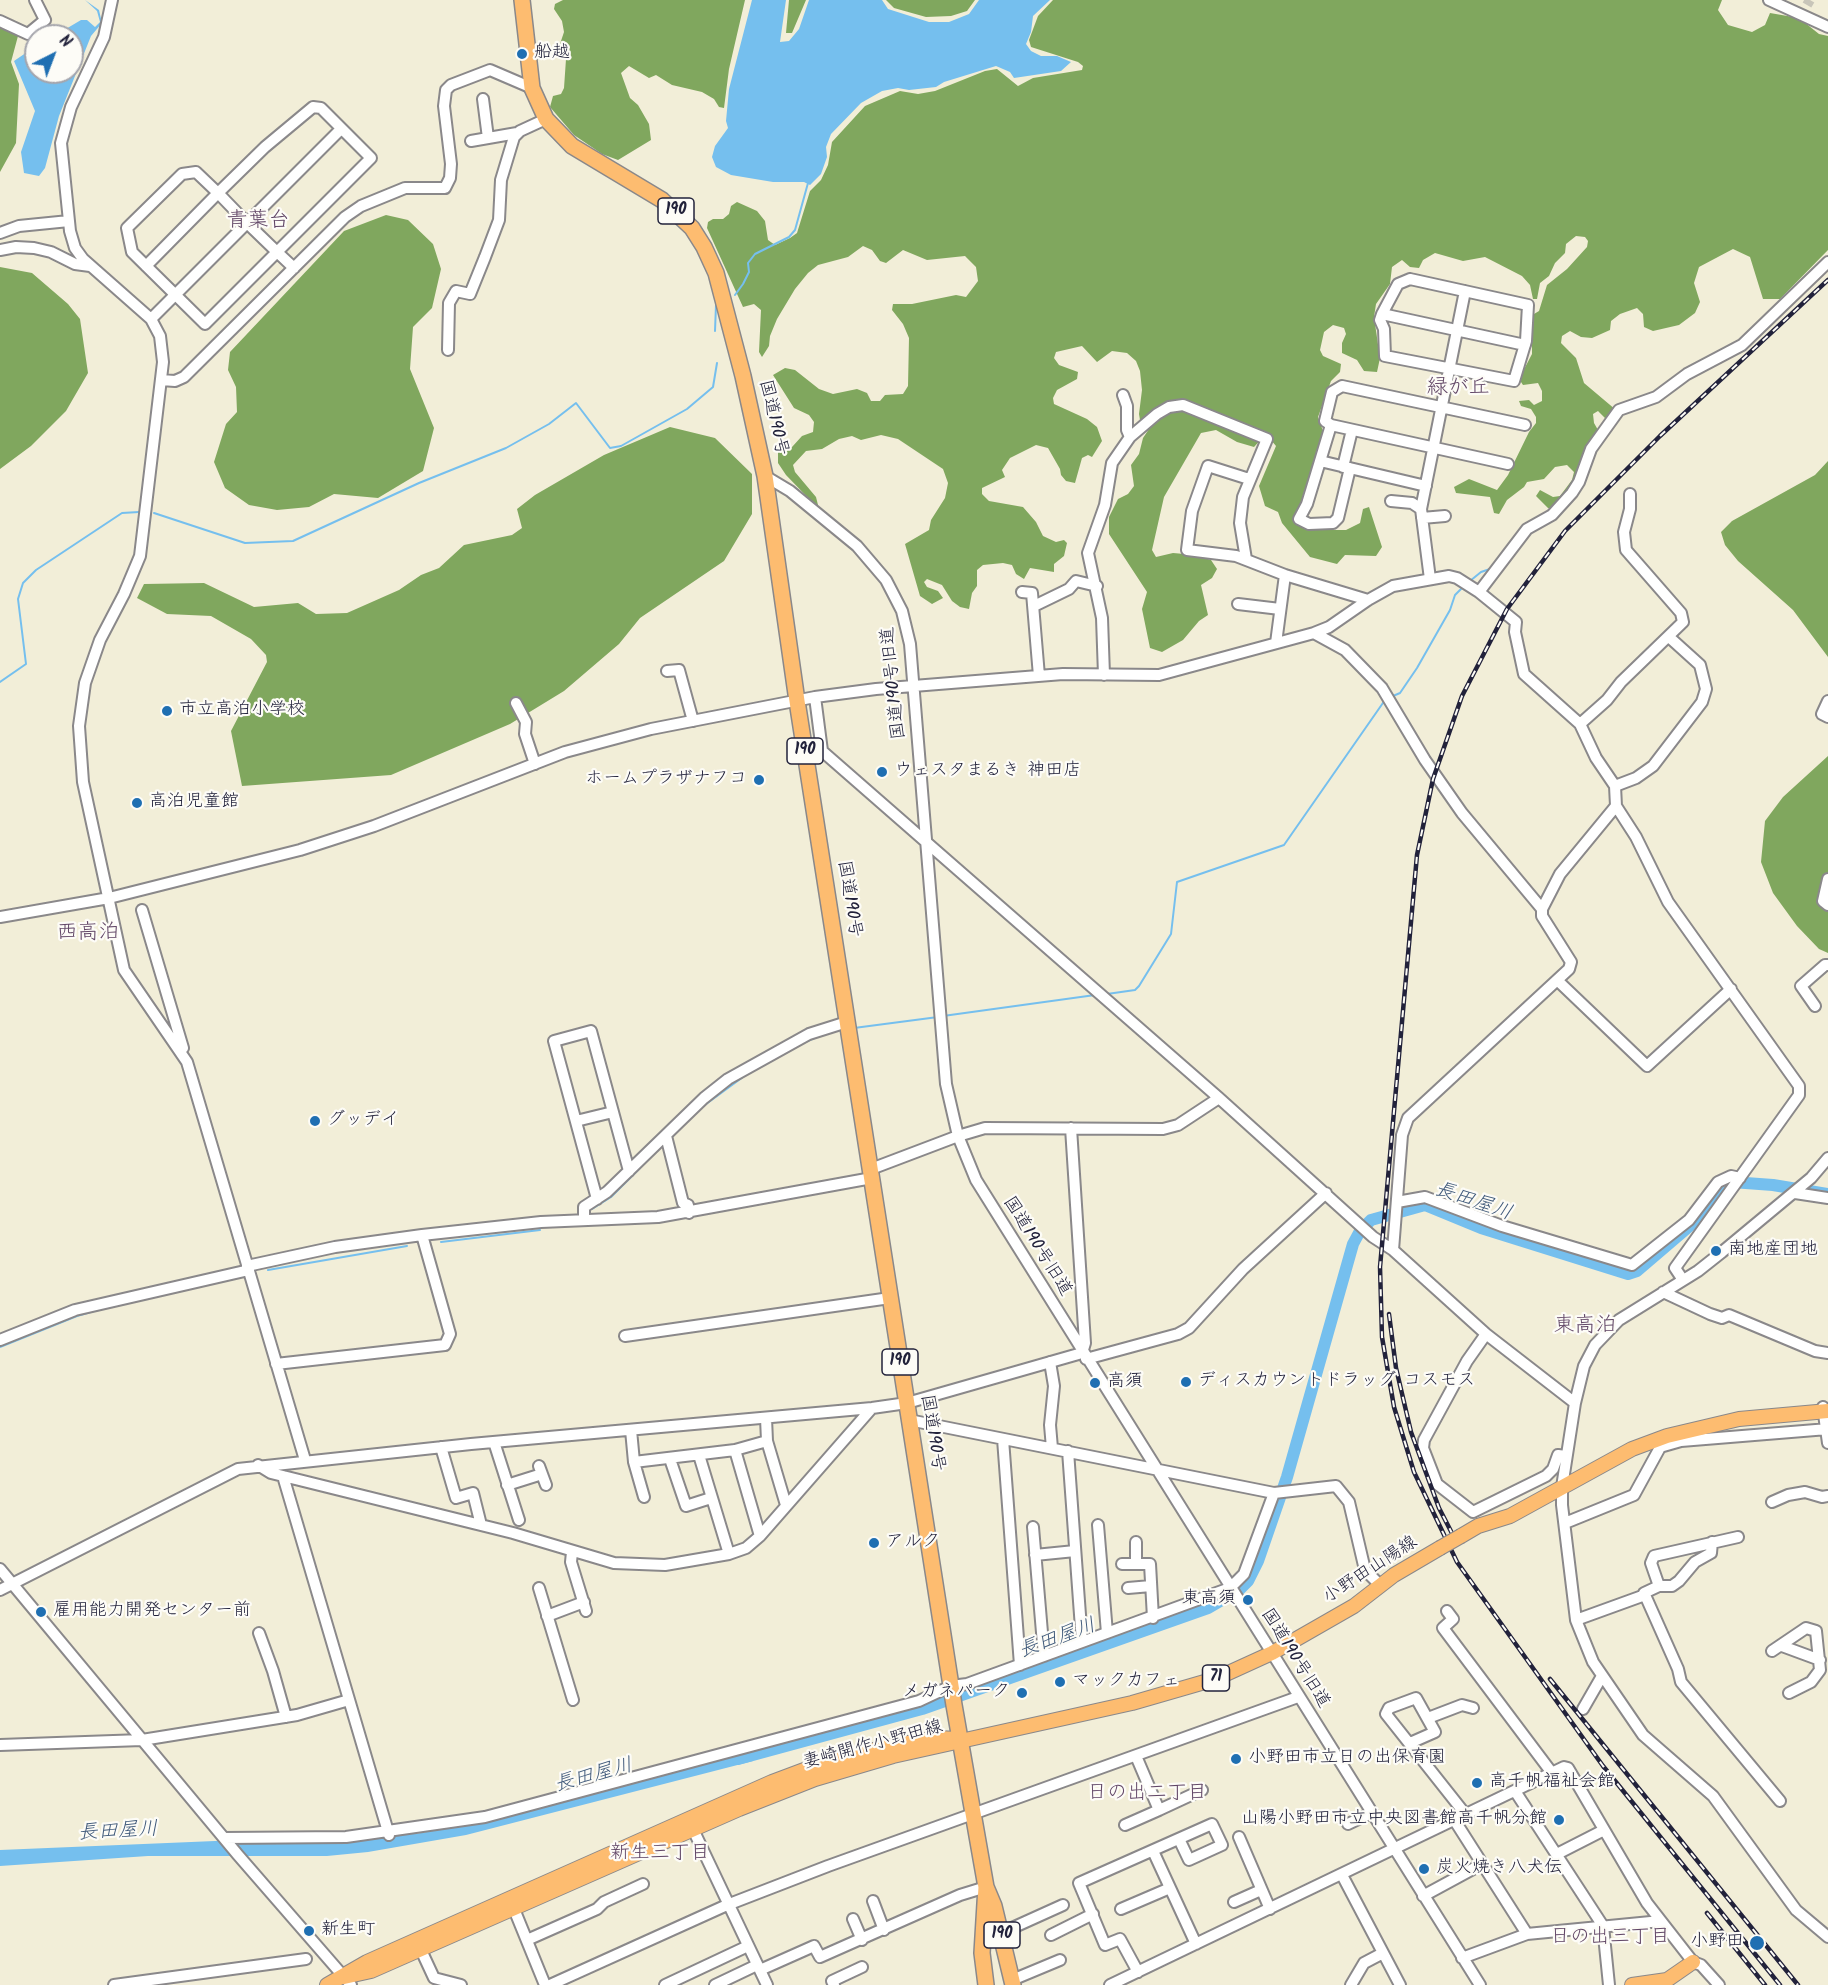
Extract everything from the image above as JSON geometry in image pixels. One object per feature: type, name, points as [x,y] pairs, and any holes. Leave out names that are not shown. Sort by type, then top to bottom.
[{"type":"highway","name":"国道190号","points":[[522,0],[532,88],[546,118],[572,146],[673,208],[704,247],[720,286],[765,476],[797,701],[953,1694],[963,1740],[986,1887],[1001,1933],[1012,1983]]},
{"type":"highway","name":"国道190号","points":[[986,1887],[983,1913],[983,1969],[986,1985]]},
{"type":"highway","points":[[983,1969],[989,1961],[995,1958],[1008,1963]]},
{"type":"main road","name":"小野田山陽線","points":[[963,1740],[1177,1691],[1215,1679],[1272,1653],[1354,1606],[1380,1585],[1478,1526],[1510,1516],[1632,1449],[1664,1442],[1700,1426],[1825,1409]]},
{"type":"main road","name":"妻崎開作小野田線","points":[[347,1981],[367,1962],[690,1824],[815,1779],[963,1740]]},
{"type":"main road","name":"妻崎開作小野田線","points":[[327,1985],[347,1981],[422,1950],[514,1909],[690,1824]]},
{"type":"main road","points":[[1632,1985],[1669,1983],[1693,1962]]},
{"type":"street","points":[[0,21],[28,34],[45,20],[35,0]]},
{"type":"street","points":[[112,0],[104,38],[71,107],[61,143],[69,221],[75,248],[90,266],[151,320],[162,343],[161,380],[140,556],[92,660],[80,716],[80,752],[83,782],[124,970],[187,1062]]},
{"type":"street","points":[[1769,0],[1805,10],[1828,27]]},
{"type":"street","points":[[161,380],[175,381],[184,377],[345,217],[361,206],[405,188],[445,188],[450,178],[451,164],[444,106],[446,90],[451,85],[489,70],[532,88]]},
{"type":"street","points":[[483,99],[488,138]]},
{"type":"street","points":[[146,266],[218,193],[265,147],[313,107],[321,108],[371,158],[277,252],[205,324],[174,295],[132,252],[127,228],[182,174],[196,172],[218,193],[277,252],[294,268]]},
{"type":"street","points":[[471,141],[517,133],[546,118]]},
{"type":"street","points":[[151,320],[341,129]]},
{"type":"street","points":[[448,350],[449,303],[456,291],[470,294],[482,266],[499,220],[501,180],[517,133]]},
{"type":"street","points":[[0,233],[19,226],[69,221]]},
{"type":"street","points":[[0,250],[16,247],[34,248],[51,252],[75,264],[90,266]]},
{"type":"street","points":[[1479,592],[1527,529],[1552,515],[1572,493],[1579,482],[1591,449],[1619,410],[1656,397],[1687,374],[1742,345],[1828,262]]},
{"type":"street","points":[[1410,279],[1528,305],[1525,345],[1514,381],[1385,356],[1384,328],[1380,320],[1382,314],[1402,281],[1410,279]]},
{"type":"street","points":[[1430,579],[1421,514],[1465,291]]},
{"type":"street","points":[[1382,314],[1525,345]]},
{"type":"street","points":[[1508,464],[1331,425],[1325,421],[1332,392],[1342,386],[1525,425]]},
{"type":"street","points":[[1123,394],[1127,406],[1127,430],[1130,437]]},
{"type":"street","points":[[1104,675],[1102,618],[1097,586],[1088,553],[1105,505],[1112,463],[1130,437],[1169,407],[1183,405],[1199,410],[1267,439],[1243,497],[1240,523],[1246,559]]},
{"type":"street","points":[[1331,425],[1307,504],[1299,519],[1309,524],[1334,523],[1338,518],[1352,430]]},
{"type":"street","points":[[1320,461],[1426,486]]},
{"type":"street","points":[[1250,479],[1208,466],[1192,511],[1186,546],[1191,552],[1246,559],[1285,575],[1357,594],[1368,600]]},
{"type":"street","name":"国道190号旧道","points":[[765,476],[790,491],[857,546],[886,580],[906,622],[946,1084],[957,1136],[982,1192],[1480,1985]]},
{"type":"street","points":[[1580,724],[1681,626],[1682,613],[1626,550],[1624,532],[1630,509],[1630,494]]},
{"type":"street","points":[[1391,501],[1412,503],[1421,514],[1445,516]]},
{"type":"street","points":[[1275,643],[1285,575]]},
{"type":"street","points":[[0,917],[109,898],[300,850],[374,826],[535,764],[605,741],[815,697],[913,686],[1039,676],[1159,675],[1314,633],[1344,618],[1368,600],[1393,586],[1430,579],[1457,578],[1479,592],[1516,622],[1515,632],[1524,674],[1580,724],[1596,758],[1615,786],[1616,806],[1636,837],[1677,916],[1795,1077],[1800,1091],[1675,1268],[1683,1280]]},
{"type":"street","points":[[1034,606],[1069,589],[1076,581],[1097,586]]},
{"type":"street","points":[[1022,592],[1032,593],[1039,676]]},
{"type":"street","points":[[1238,604],[1280,609]]},
{"type":"street","points":[[1314,633],[1345,650],[1382,688],[1425,760],[1462,813],[1542,909]]},
{"type":"street","points":[[1615,786],[1636,778],[1653,765],[1702,702],[1706,689],[1700,665],[1669,637]]},
{"type":"street","points":[[667,671],[679,670],[693,721]]},
{"type":"street","points":[[815,697],[822,751],[1219,1098],[1368,1232],[1393,1250],[1486,1334],[1575,1403]]},
{"type":"street","points":[[1828,701],[1822,714],[1828,717]]},
{"type":"street","points":[[516,703],[526,722],[525,734],[535,764]]},
{"type":"street","points":[[1393,1250],[1402,1135],[1408,1118],[1569,969],[1571,962],[1542,916],[1542,909],[1560,874],[1616,806]]},
{"type":"street","points":[[1828,879],[1823,901],[1828,905]]},
{"type":"street","points":[[142,910],[305,1460]]},
{"type":"street","points":[[1815,1006],[1801,986],[1825,965],[1828,965]]},
{"type":"street","points":[[1557,980],[1647,1066],[1731,989]]},
{"type":"street","points":[[584,1220],[584,1207],[607,1192],[704,1098],[755,1062],[809,1034],[848,1027]]},
{"type":"street","points":[[597,1198],[554,1041],[591,1031],[629,1171]]},
{"type":"street","points":[[0,1340],[75,1310],[335,1247],[422,1235],[689,1213],[872,1173],[957,1136],[985,1128],[1163,1129],[1178,1125],[1219,1098]]},
{"type":"street","points":[[576,1121],[613,1112]]},
{"type":"street","points":[[1071,1128],[1084,1356]]},
{"type":"street","points":[[666,1136],[683,1203],[688,1205],[689,1213]]},
{"type":"street","points":[[1828,1158],[1795,1192],[1683,1280],[1619,1320],[1595,1345],[1584,1366],[1575,1403],[1562,1487],[1568,1564],[1576,1620],[1586,1648],[1602,1676],[1643,1735],[1713,1796],[1796,1910],[1828,1937]]},
{"type":"street","points":[[1397,1204],[1425,1197],[1502,1226],[1632,1265],[1689,1220],[1718,1182],[1731,1176],[1737,1182]]},
{"type":"street","points":[[1795,1192],[1828,1198]]},
{"type":"street","points":[[0,1590],[224,1474],[258,1465],[872,1408],[907,1403],[1050,1362],[1178,1334],[1189,1328],[1243,1269],[1326,1193]]},
{"type":"street","points":[[276,1364],[445,1345],[450,1334],[422,1235]]},
{"type":"street","points":[[1664,1292],[1710,1314],[1722,1318],[1729,1315],[1815,1351],[1828,1353]]},
{"type":"street","points":[[625,1336],[890,1298]]},
{"type":"street","points":[[1486,1334],[1467,1361],[1424,1440],[1423,1448],[1437,1484],[1473,1512],[1546,1476],[1558,1455],[1566,1456]]},
{"type":"street","points":[[1050,1362],[1054,1386],[1050,1425],[1052,1448]]},
{"type":"street","points":[[258,1465],[283,1476],[481,1525],[614,1563],[635,1566],[665,1565],[729,1554],[746,1548],[760,1536],[872,1408]]},
{"type":"street","points":[[1825,1409],[1828,1443]]},
{"type":"street","points":[[766,1418],[767,1441],[786,1505]]},
{"type":"street","points":[[909,1420],[1278,1493],[1336,1486],[1349,1502],[1365,1570],[1380,1585]]},
{"type":"street","points":[[1565,1523],[1634,1495],[1664,1442],[1826,1429]]},
{"type":"street","points":[[631,1430],[634,1462],[644,1497]]},
{"type":"street","points":[[1003,1439],[1020,1665]]},
{"type":"street","points":[[634,1462],[735,1450],[767,1441]]},
{"type":"street","points":[[494,1442],[519,1520]]},
{"type":"street","points":[[441,1447],[456,1498],[473,1493],[481,1525]]},
{"type":"street","points":[[735,1450],[760,1536]]},
{"type":"street","points":[[1068,1451],[1082,1642]]},
{"type":"street","points":[[699,1455],[729,1554]]},
{"type":"street","points":[[670,1459],[686,1506],[711,1498]]},
{"type":"street","points":[[507,1485],[542,1475]]},
{"type":"street","points":[[283,1476],[389,1834]]},
{"type":"street","points":[[1772,1502],[1788,1495],[1805,1492],[1822,1497],[1828,1496]]},
{"type":"street","points":[[225,1839],[309,1839],[389,1834],[457,1823],[953,1694],[967,1683],[1230,1589],[1239,1581],[1249,1563],[1278,1493]]},
{"type":"street","points":[[1098,1525],[1107,1634]]},
{"type":"street","points":[[1033,1527],[1044,1656]]},
{"type":"street","points":[[1659,1586],[1651,1563],[1654,1556],[1738,1537]]},
{"type":"street","points":[[1136,1542],[1136,1564]]},
{"type":"street","points":[[1644,1593],[1679,1581],[1695,1562],[1711,1552],[1712,1542]]},
{"type":"street","points":[[1035,1555],[1075,1551]]},
{"type":"street","points":[[547,1616],[585,1607],[571,1562],[572,1552]]},
{"type":"street","points":[[1122,1564],[1150,1564],[1153,1618]]},
{"type":"street","points":[[0,1569],[238,1855],[347,1981]]},
{"type":"street","points":[[1128,1588],[1151,1586]]},
{"type":"street","points":[[539,1588],[573,1700]]},
{"type":"street","points":[[1576,1620],[1645,1595],[1683,1687],[1780,1801]]},
{"type":"street","points":[[1447,1611],[1453,1619],[1443,1628],[1552,1773]]},
{"type":"street","points":[[1790,1694],[1811,1682],[1820,1670],[1820,1660],[1816,1631],[1809,1627],[1777,1648],[1820,1660]]},
{"type":"street","points":[[259,1633],[286,1717]]},
{"type":"street","points":[[1583,1709],[1602,1676]]},
{"type":"street","points":[[514,1909],[548,1985],[727,1905],[973,1813],[1298,1697]]},
{"type":"street","points":[[1410,1743],[1435,1732],[1416,1698],[1389,1708],[1386,1714],[1466,1815]]},
{"type":"street","points":[[0,1745],[142,1740],[286,1717],[349,1700]]},
{"type":"street","points":[[1428,1718],[1462,1705],[1473,1708]]},
{"type":"street","points":[[1136,1756],[1160,1810]]},
{"type":"street","points":[[1110,1985],[1564,1767],[1568,1768],[1636,1887],[1693,1962],[1701,1965],[1719,1985]]},
{"type":"street","points":[[1125,1825],[1160,1810],[1160,1807],[1203,1790]]},
{"type":"street","points":[[1515,1791],[1603,1926],[1609,1985]]},
{"type":"street","points":[[1348,1824],[1371,1813]]},
{"type":"street","points":[[1455,1821],[1527,1934]]},
{"type":"street","points":[[690,1824],[767,1985]]},
{"type":"street","points":[[1557,1854],[1604,1830]]},
{"type":"street","points":[[1239,1837],[1270,1909]]},
{"type":"street","points":[[1138,1972],[1120,1939],[1105,1945],[1079,1883],[1179,1839]]},
{"type":"street","points":[[1153,1851],[1196,1944]]},
{"type":"street","points":[[1423,1896],[1482,1864]]},
{"type":"street","points":[[1342,1875],[1400,1985]]},
{"type":"street","points":[[527,1940],[597,1909],[604,1902],[643,1884]]},
{"type":"street","points":[[715,1985],[814,1946],[820,1957],[960,1895],[986,1887]]},
{"type":"street","points":[[1121,1909],[1170,1888]]},
{"type":"street","points":[[1234,1902],[1261,1890]]},
{"type":"street","points":[[873,1901],[884,1930]]},
{"type":"street","points":[[1001,1933],[1042,1911],[1062,1905]]},
{"type":"street","points":[[1051,1935],[1093,1914]]},
{"type":"street","points":[[853,1919],[862,1940]]},
{"type":"street","points":[[1462,1958],[1527,1934],[1661,1921]]},
{"type":"street","points":[[665,1985],[748,1946]]},
{"type":"street","points":[[422,1950],[434,1978],[461,1985]]},
{"type":"street","points":[[1351,1985],[1364,1963],[1383,1953]]},
{"type":"street","points":[[114,1985],[306,1959]]},
{"type":"street","points":[[1012,1983],[1060,1960]]},
{"type":"street","points":[[834,1985],[832,1981],[862,1967]]},
{"type":"green space","points":[[563,0],[745,0],[729,69],[724,108],[719,107],[714,99],[702,92],[672,85],[656,75],[649,78],[629,66],[621,73],[630,98],[638,105],[649,124],[651,140],[618,160],[602,154],[574,135],[550,107],[553,96],[561,94],[564,88],[566,59],[559,47],[564,32],[562,21],[554,9],[555,4]]},
{"type":"green space","points":[[789,0],[806,0],[792,33],[786,33]]},
{"type":"green space","points":[[886,0],[975,0],[967,11],[951,16],[926,17],[894,8]]},
{"type":"green space","points":[[1053,0],[1722,0],[1718,10],[1728,25],[1752,32],[1765,25],[1770,13],[1799,18],[1819,34],[1828,36],[1828,250],[1780,299],[1763,299],[1750,257],[1733,249],[1699,267],[1694,283],[1700,302],[1695,313],[1679,325],[1653,331],[1644,327],[1643,314],[1637,308],[1620,314],[1611,321],[1610,330],[1592,338],[1581,337],[1570,331],[1562,336],[1561,343],[1576,358],[1584,383],[1616,410],[1611,416],[1605,418],[1598,411],[1593,414],[1598,430],[1582,471],[1555,509],[1548,508],[1536,496],[1540,490],[1553,497],[1560,496],[1572,480],[1574,472],[1567,465],[1555,467],[1544,479],[1527,482],[1507,500],[1499,514],[1494,513],[1490,497],[1456,493],[1454,487],[1469,479],[1497,490],[1508,475],[1529,432],[1536,423],[1536,417],[1531,409],[1521,406],[1519,401],[1529,400],[1534,405],[1542,401],[1542,391],[1538,383],[1523,385],[1519,379],[1532,354],[1534,314],[1539,311],[1547,285],[1567,269],[1587,247],[1588,241],[1585,237],[1576,236],[1566,244],[1565,253],[1555,263],[1549,276],[1540,283],[1537,299],[1533,299],[1530,285],[1522,276],[1485,257],[1463,261],[1435,253],[1423,260],[1419,268],[1410,267],[1402,260],[1392,267],[1390,284],[1376,304],[1374,317],[1380,358],[1377,372],[1364,371],[1357,360],[1342,353],[1342,343],[1346,334],[1344,328],[1333,325],[1324,332],[1320,350],[1323,356],[1341,364],[1340,372],[1331,381],[1318,417],[1323,431],[1295,521],[1312,530],[1346,530],[1360,523],[1363,509],[1369,507],[1382,547],[1376,556],[1345,555],[1337,564],[1310,557],[1282,523],[1278,512],[1265,506],[1259,486],[1276,446],[1266,434],[1254,447],[1237,442],[1216,430],[1201,433],[1164,497],[1152,550],[1156,557],[1173,553],[1196,555],[1211,560],[1217,569],[1212,578],[1201,585],[1208,615],[1199,621],[1183,640],[1162,652],[1150,648],[1142,609],[1147,592],[1109,534],[1109,517],[1118,499],[1128,494],[1134,486],[1131,465],[1139,454],[1143,438],[1151,426],[1145,420],[1140,420],[1142,390],[1140,371],[1136,361],[1127,353],[1112,351],[1097,362],[1082,346],[1056,352],[1054,358],[1059,365],[1078,372],[1077,379],[1057,390],[1053,398],[1054,404],[1087,419],[1097,427],[1102,441],[1092,457],[1088,455],[1082,458],[1075,483],[1066,481],[1061,475],[1048,448],[1036,445],[1010,458],[1002,470],[1005,477],[982,488],[982,494],[989,501],[1023,507],[1036,522],[1043,536],[1056,542],[1064,540],[1067,543],[1064,556],[1054,564],[1054,572],[1030,568],[1024,579],[1016,574],[1012,565],[1003,563],[983,565],[977,570],[977,586],[972,593],[969,609],[960,607],[952,601],[942,585],[927,579],[924,582],[927,587],[938,591],[943,598],[932,604],[920,596],[905,544],[929,530],[931,520],[945,498],[948,483],[943,469],[898,439],[881,435],[861,440],[852,436],[839,439],[822,449],[806,451],[793,465],[795,472],[816,497],[818,505],[815,505],[786,475],[778,463],[778,447],[792,447],[802,436],[813,432],[814,422],[809,415],[794,408],[773,375],[785,368],[795,370],[819,389],[833,394],[857,389],[867,393],[871,401],[880,401],[885,395],[903,394],[908,386],[909,338],[903,324],[892,310],[893,304],[912,304],[956,295],[966,297],[978,281],[976,267],[965,256],[927,260],[903,250],[886,263],[880,261],[872,250],[863,246],[848,257],[818,265],[808,273],[795,289],[777,319],[770,336],[769,346],[762,357],[759,352],[761,310],[754,304],[743,307],[707,228],[708,222],[713,219],[723,219],[729,214],[731,206],[737,202],[757,211],[765,221],[768,240],[775,245],[790,238],[797,233],[810,191],[821,180],[828,165],[832,142],[865,106],[900,91],[918,94],[935,91],[985,71],[997,69],[1018,86],[1033,78],[1082,70],[1083,66],[1078,62],[1031,47],[1029,40],[1038,16]]},
{"type":"green space","points":[[0,24],[18,36],[11,62],[19,84],[16,143],[0,172]]},
{"type":"green space","points":[[386,215],[408,220],[433,244],[441,269],[432,308],[413,327],[410,369],[434,428],[423,471],[378,498],[334,494],[309,507],[277,510],[249,505],[225,488],[214,462],[226,424],[237,412],[236,387],[228,370],[230,352],[344,231]]},
{"type":"green space","points":[[0,267],[32,273],[68,304],[80,319],[88,373],[66,411],[31,446],[0,469]]},
{"type":"green space","points":[[670,427],[715,438],[752,474],[752,514],[724,561],[640,618],[619,644],[564,691],[510,724],[391,775],[242,786],[231,731],[267,662],[266,655],[251,639],[211,616],[167,614],[137,598],[144,584],[204,583],[254,607],[298,603],[316,614],[347,613],[399,590],[421,575],[439,568],[464,545],[512,535],[522,528],[517,509],[535,495],[604,455]]},
{"type":"green space","points":[[1828,461],[1828,657],[1793,610],[1738,561],[1725,545],[1721,532],[1732,521],[1815,475]]},
{"type":"green space","points":[[1828,756],[1828,953],[1819,949],[1797,926],[1773,893],[1761,862],[1765,821],[1783,797]]},
{"type":"water","points":[[85,0],[99,10],[102,23],[91,36],[84,54],[84,24],[74,24],[87,20],[95,27],[100,22],[97,11]]},
{"type":"water","points":[[752,0],[786,0],[780,42],[789,41],[799,29],[809,0],[882,0],[888,9],[929,22],[949,22],[969,14],[979,0],[1050,0],[1033,16],[1031,32],[1026,44],[1031,51],[1041,56],[1057,56],[1071,62],[1061,71],[1014,78],[1010,72],[996,66],[944,82],[936,87],[909,90],[898,88],[882,91],[861,103],[831,134],[821,174],[810,185],[804,182],[773,182],[731,175],[716,167],[712,157],[715,146],[728,128],[726,121],[729,89]]},
{"type":"water","points":[[24,54],[24,84],[72,84],[59,116],[45,168],[39,176],[24,173],[21,152],[35,111],[14,61]]},
{"type":"water","points":[[749,1750],[753,1761],[466,1835],[368,1852],[327,1856],[148,1856],[0,1866],[0,1850],[239,1840],[348,1841],[421,1833],[484,1821]]},
{"type":"waterway","points":[[735,295],[749,272],[748,263],[755,254],[789,237],[795,230],[808,183]]},
{"type":"waterway","points":[[715,331],[716,305]]},
{"type":"waterway","points":[[154,513],[245,543],[293,541],[419,483],[506,448],[549,424],[576,403],[610,448],[621,446],[687,409],[713,387],[717,363]]},
{"type":"waterway","points":[[0,682],[26,664],[18,599],[23,583],[36,570],[122,513],[139,512]]},
{"type":"waterway","points":[[1470,581],[1481,572],[1490,569]]},
{"type":"waterway","points":[[1393,696],[1400,693],[1417,668],[1450,610],[1455,595],[1463,587]]},
{"type":"waterway","points":[[1107,994],[1135,990],[1139,986],[1171,934],[1177,882],[1284,845],[1385,700]]},
{"type":"waterway","points":[[943,1016],[1095,995]]},
{"type":"waterway","points":[[854,1028],[938,1017]]},
{"type":"waterway","points":[[805,1042],[817,1037]]},
{"type":"waterway","points":[[702,1107],[743,1077]]},
{"type":"waterway","points":[[592,1209],[611,1197],[640,1168]]},
{"type":"waterway","name":"長田屋川","points":[[738,1759],[922,1709],[1208,1608],[1239,1590],[1248,1581],[1258,1561],[1287,1477],[1353,1244],[1360,1231],[1371,1220],[1425,1205],[1481,1228],[1628,1274],[1637,1271],[1699,1218],[1722,1185],[1732,1182],[1773,1185],[1827,1194]]},
{"type":"waterway","points":[[441,1242],[540,1230]]},
{"type":"waterway","points":[[268,1270],[407,1246]]},
{"type":"waterway","points":[[0,1347],[77,1316],[101,1309]]},
{"type":"tunnel","points":[[1807,5],[1810,0]]},
{"type":"railway","points":[[1780,1985],[1603,1766],[1457,1562],[1414,1472],[1394,1407],[1382,1337],[1380,1267],[1417,855],[1433,779],[1462,696],[1507,609],[1565,531],[1660,436],[1828,280]]},
{"type":"railway","points":[[1389,1314],[1396,1368],[1411,1432],[1439,1508],[1457,1543]]},
{"type":"railway","points":[[1550,1679],[1798,1985]]},
{"type":"railway","points":[[1707,1913],[1765,1985]]},
{"type":"place","name":"船越","points":[[522,54]]},
{"type":"place","name":"市立高泊小学校","points":[[167,711]]},
{"type":"place","name":"ウェスタまるき 神田店","points":[[882,772]]},
{"type":"place","name":"ホームプラザナフコ","points":[[759,780]]},
{"type":"place","name":"高泊児童館","points":[[137,803]]},
{"type":"place","name":"グッデイ","points":[[315,1121]]},
{"type":"place","name":"南地産団地","points":[[1716,1251]]},
{"type":"place","name":"ディスカウントドラッグ コスモス","points":[[1186,1382]]},
{"type":"place","name":"高須","points":[[1095,1383]]},
{"type":"place","name":"アルク","points":[[874,1543]]},
{"type":"place","name":"東高須","points":[[1248,1600]]},
{"type":"place","name":"雇用能力開発センター前","points":[[41,1612]]},
{"type":"place","name":"マックカフェ","points":[[1060,1682]]},
{"type":"place","name":"メガネパーク","points":[[1022,1693]]},
{"type":"place","name":"小野田市立日の出保育園","points":[[1236,1759]]},
{"type":"place","name":"高千帆福祉会館","points":[[1477,1783]]},
{"type":"place","name":"山陽小野田市立中央図書館高千帆分館","points":[[1559,1820]]},
{"type":"place","name":"炭火焼き八犬伝","points":[[1424,1869]]},
{"type":"place","name":"新生町","points":[[309,1931]]},
{"type":"place","name":"小野田","points":[[1757,1943]]},
{"type":"district","name":"青葉台","points":[[258,222]]},
{"type":"district","name":"緑が丘","points":[[1458,389]]},
{"type":"district","name":"西高泊","points":[[88,934]]},
{"type":"district","name":"東高泊","points":[[1585,1327]]},
{"type":"district","name":"日の出二丁目","points":[[1147,1795]]},
{"type":"district","name":"新生三丁目","points":[[660,1855]]},
{"type":"district","name":"日の出三丁目","points":[[1610,1939]]}]
